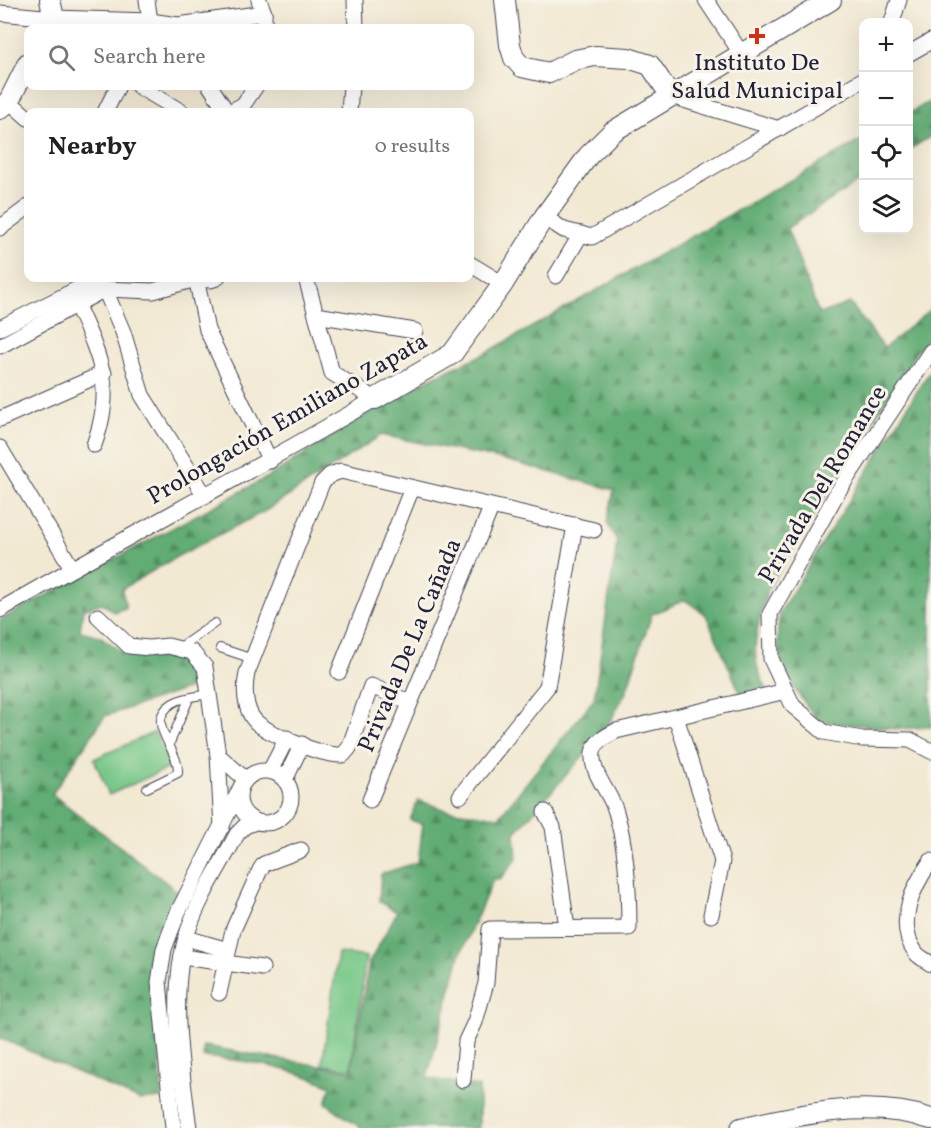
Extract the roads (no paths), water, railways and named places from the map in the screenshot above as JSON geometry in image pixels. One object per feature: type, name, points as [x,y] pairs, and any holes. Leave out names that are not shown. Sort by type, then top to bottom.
[{"type":"main road","points":[[505,0],[510,45],[514,58],[522,67],[549,73],[575,60],[595,56],[628,58],[650,65],[671,96]]},
{"type":"main road","name":"Prolongación Emiliano Zapata","points":[[375,399],[452,354],[503,284],[544,217],[588,156],[612,132],[831,0]]},
{"type":"main road","points":[[4,105],[24,70]]},
{"type":"main road","points":[[741,1128],[807,1114],[837,1111],[879,1111],[931,1119]]},
{"type":"street","points":[[147,0],[148,24]]},
{"type":"street","points":[[355,0],[356,24]]},
{"type":"street","points":[[706,0],[741,53]]},
{"type":"street","points":[[893,18],[899,0]]},
{"type":"street","points":[[190,24],[262,6],[264,24]]},
{"type":"street","points":[[0,13],[50,15],[138,24]]},
{"type":"street","points":[[913,52],[931,41]]},
{"type":"street","points":[[544,217],[564,230],[592,237],[859,83]]},
{"type":"street","points":[[107,108],[116,90]]},
{"type":"street","points":[[145,90],[175,108]]},
{"type":"street","points":[[213,90],[225,108]]},
{"type":"street","points":[[237,108],[243,105],[253,90]]},
{"type":"street","points":[[349,108],[351,90]]},
{"type":"street","points":[[671,96],[779,129]]},
{"type":"street","points":[[4,105],[24,116]]},
{"type":"street","points":[[0,228],[24,210]]},
{"type":"street","points":[[556,276],[581,234]]},
{"type":"street","points":[[474,266],[503,284]]},
{"type":"street","points":[[0,328],[99,282]]},
{"type":"street","points":[[0,346],[77,306],[100,282]]},
{"type":"street","points":[[101,282],[123,332],[142,395],[205,496]]},
{"type":"street","points":[[106,282],[153,291],[183,282]]},
{"type":"street","points":[[197,282],[207,330],[270,461]]},
{"type":"street","points":[[307,282],[332,373],[375,399]]},
{"type":"street","points":[[77,306],[104,373],[105,416],[94,445]]},
{"type":"street","points":[[316,315],[416,330]]},
{"type":"street","name":"Privada Del Romance","points":[[931,351],[837,493],[770,614],[771,659],[793,706],[824,732],[862,739],[910,740],[931,751]]},
{"type":"street","points":[[0,419],[104,373]]},
{"type":"street","name":"Prolongación Emiliano Zapata","points":[[2,605],[270,461],[375,399]]},
{"type":"street","points":[[0,448],[72,568]]},
{"type":"street","name":"Privada De La Cañada","points":[[409,702],[371,686],[349,748],[343,754],[332,755],[287,738],[256,721],[249,710],[244,689],[253,660],[322,483],[330,475],[342,471],[491,508],[594,530]]},
{"type":"street","points":[[339,672],[412,488]]},
{"type":"street","name":"Privada De La Cañada","points":[[370,800],[491,508]]},
{"type":"street","points":[[460,796],[548,687],[575,525]]},
{"type":"street","points":[[98,616],[129,646],[178,648],[192,652],[205,667],[218,755],[222,829]]},
{"type":"street","points":[[463,1080],[466,1041],[475,1022],[486,983],[490,929],[629,928],[629,903],[616,811],[594,763],[593,750],[600,740],[616,731],[786,691]]},
{"type":"street","points":[[676,717],[722,861],[711,915]]},
{"type":"street","points":[[270,771],[287,738]]},
{"type":"street","points":[[285,780],[302,744]]},
{"type":"street","points":[[218,755],[242,784],[239,804],[242,811],[255,822]]},
{"type":"street","points":[[173,1128],[159,982],[164,950],[178,912],[222,829],[242,784],[252,774],[270,771],[285,780],[292,796],[287,813],[272,823],[255,822],[245,826],[237,834],[189,927],[178,971],[181,1047],[189,1128]]},
{"type":"street","points":[[545,812],[553,827],[567,928]]},
{"type":"street","points":[[219,993],[232,930],[264,864],[301,850]]},
{"type":"street","points":[[931,861],[908,902],[907,929],[915,952],[931,964]]},
{"type":"street","points":[[186,938],[227,957],[262,969]]},
{"type":"street","points":[[182,957],[227,957]]},
{"type":"lane","points":[[178,648],[215,623]]},
{"type":"lane","points":[[220,648],[253,660]]},
{"type":"lane","points":[[147,788],[178,772],[179,762],[160,728],[161,715],[173,702],[209,694]]},
{"type":"lane","points":[[169,745],[189,699]]},
{"type":"place","name":"Instituto De Salud Municipal","points":[[757,36]]}]
